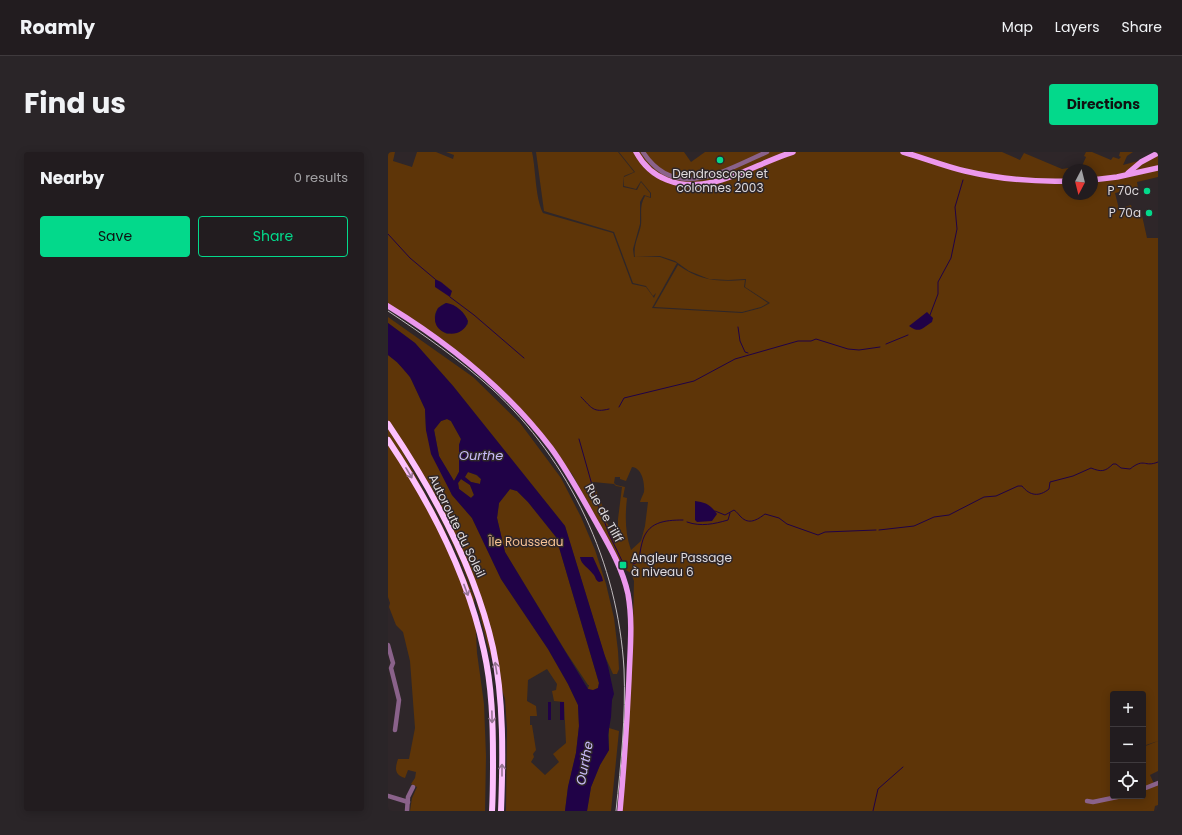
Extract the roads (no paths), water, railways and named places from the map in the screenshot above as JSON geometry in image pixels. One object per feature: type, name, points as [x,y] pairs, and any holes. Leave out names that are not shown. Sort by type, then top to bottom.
[{"type":"highway","name":"Autoroute du Soleil","points":[[388,424],[421,476],[447,524],[463,559],[485,618],[493,648],[501,706],[502,810]]},
{"type":"highway","name":"Autoroute du Soleil","points":[[388,440],[413,481],[443,537],[464,585],[477,621],[484,651],[492,711],[492,811]]},
{"type":"main road","points":[[636,152],[644,163],[658,175],[676,183],[694,185],[732,177],[771,159],[793,152]]},
{"type":"main road","points":[[903,152],[988,176],[1028,180],[1062,181]]},
{"type":"main road","points":[[1117,177],[1130,172],[1141,162],[1158,153]]},
{"type":"main road","points":[[1098,179],[1117,177],[1158,168]]},
{"type":"main road","name":"Rue de Tilff","points":[[388,306],[470,364],[524,415],[568,473],[616,558],[627,592],[631,628],[627,726],[620,811]]},
{"type":"street","points":[[643,152],[654,165],[664,172],[681,178],[694,179],[718,174],[767,152]]},
{"type":"street","points":[[388,645],[393,663],[391,668],[399,700],[395,730]]},
{"type":"street","points":[[1146,788],[1158,782]]},
{"type":"street","points":[[407,811],[408,802],[413,787]]},
{"type":"street","points":[[388,796],[408,802]]},
{"type":"street","points":[[1087,801],[1093,802],[1110,798]]},
{"type":"water","points":[[435,279],[452,291],[450,297],[435,287]]},
{"type":"water","points":[[446,303],[460,309],[468,321],[465,328],[453,334],[440,330],[436,325],[435,317],[438,308]]},
{"type":"water","points":[[927,312],[933,318],[932,322],[918,330],[909,326]]},
{"type":"water","name":"Ourthe","points":[[388,323],[415,343],[453,386],[565,526],[608,666],[614,694],[608,735],[609,750],[600,765],[591,787],[587,811],[565,811],[568,787],[576,753],[579,726],[578,705],[548,649],[501,579],[472,518],[452,495],[431,454],[426,430],[425,409],[410,377],[397,362],[388,355]],"holes":[[[447,419],[451,421],[461,439],[459,445],[459,472],[454,481],[439,456],[434,430],[441,421]],[[468,472],[477,475],[481,479],[480,484],[471,482],[465,477]],[[461,479],[470,485],[474,495],[471,498],[459,489],[458,483]],[[510,489],[517,491],[528,502],[556,537],[599,683],[598,688],[593,690],[588,689],[505,552],[497,518],[499,503]]]},
{"type":"water","points":[[695,501],[708,504],[715,511],[717,514],[712,521],[697,522],[695,520]]},
{"type":"water","points":[[580,557],[593,557],[603,581],[599,582],[597,580],[582,562]]},
{"type":"water","points":[[548,702],[551,702],[551,720],[548,720]]},
{"type":"water","points":[[560,702],[564,702],[564,720],[560,720]]},
{"type":"waterway","points":[[930,315],[938,294],[938,282],[951,258],[957,229],[955,207],[963,180]]},
{"type":"waterway","points":[[388,234],[410,258],[435,279]]},
{"type":"waterway","points":[[450,297],[474,315],[524,358]]},
{"type":"waterway","points":[[738,327],[740,341],[745,352],[748,353]]},
{"type":"waterway","points":[[886,344],[908,335]]},
{"type":"waterway","points":[[619,407],[624,398],[694,381],[735,359],[798,341],[811,341],[816,339],[848,349],[859,350],[880,347]]},
{"type":"waterway","points":[[581,397],[593,409],[609,409]]},
{"type":"waterway","points":[[579,439],[596,499],[609,534],[625,567]]},
{"type":"waterway","points":[[879,530],[914,526],[934,517],[949,515],[984,497],[996,496],[1018,486],[1022,486],[1031,493],[1042,493],[1049,489],[1050,482],[1073,476],[1091,468],[1103,470],[1108,469],[1113,464],[1116,464],[1121,468],[1130,469],[1142,463],[1153,464],[1158,462]]},
{"type":"waterway","points":[[715,511],[725,515],[734,510],[747,521],[756,520],[765,514],[779,518],[787,524],[818,535],[825,532],[876,530]]},
{"type":"waterway","points":[[687,522],[702,525],[718,523],[728,520],[730,513]]},
{"type":"waterway","points":[[633,564],[638,562],[644,536],[652,526],[663,522],[683,520]]},
{"type":"waterway","points":[[873,811],[878,789],[903,767]]},
{"type":"railway","points":[[388,311],[455,358],[492,389],[520,417],[545,448],[566,481],[585,516],[600,553],[612,591],[620,629],[624,669],[624,722],[616,811]]},
{"type":"place","name":"Dendroscope et colonnes 2003","points":[[720,160]]},
{"type":"place","name":"P 70c","points":[[1147,191]]},
{"type":"place","name":"P 70a","points":[[1149,213]]},
{"type":"place","name":"Angleur Passage à niveau 6","points":[[623,565]]},
{"type":"park label","name":"Île Rousseau","points":[[526,542]]}]
